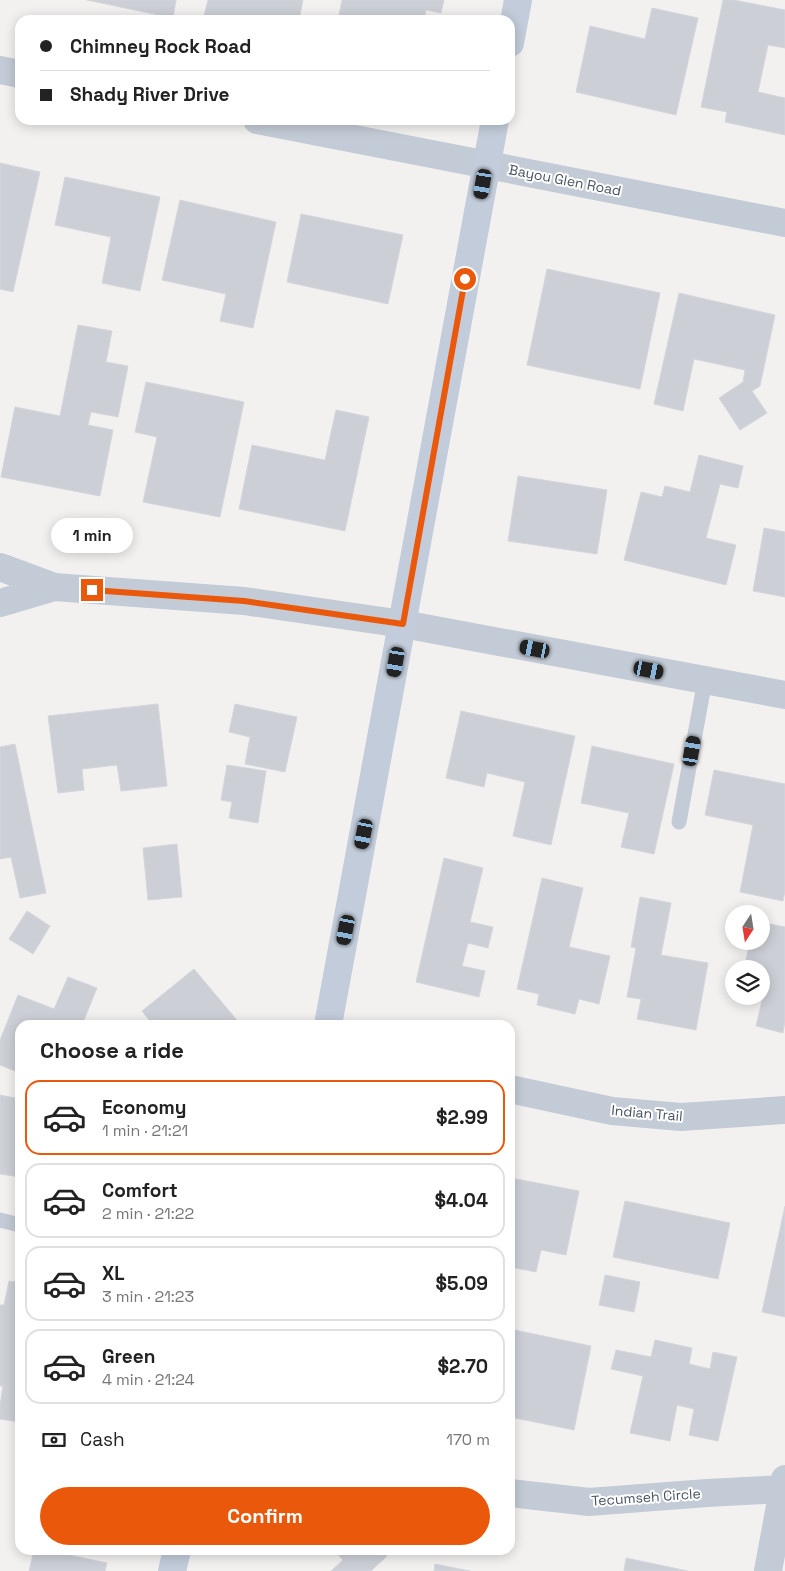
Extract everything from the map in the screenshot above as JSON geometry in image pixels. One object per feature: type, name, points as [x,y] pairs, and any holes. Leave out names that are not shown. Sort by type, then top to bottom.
[{"type":"main road","points":[[515,16],[518,0]]},
{"type":"main road","points":[[329,1020],[494,125]]},
{"type":"main road","points":[[172,1571],[176,1555]]},
{"type":"street","points":[[0,70],[15,73]]},
{"type":"street","name":"Bayou Glen Road","points":[[283,125],[785,223]]},
{"type":"street","points":[[0,567],[54,587],[244,601],[403,624],[785,695]]},
{"type":"street","points":[[0,603],[54,587]]},
{"type":"street","name":"Indian Trail","points":[[515,1090],[612,1111],[681,1117],[785,1110]]},
{"type":"street","points":[[768,1571],[784,1484]]},
{"type":"street","name":"Tecumseh Circle","points":[[515,1494],[589,1502],[707,1493],[784,1484]]},
{"type":"lane","points":[[679,822],[706,680]]},
{"type":"lane","points":[[0,1220],[15,1224]]},
{"type":"building","points":[[87,0],[176,0],[174,15],[159,15]]},
{"type":"building","points":[[208,0],[303,0],[300,15],[204,15]]},
{"type":"building","points":[[342,0],[444,0],[441,13],[426,10],[425,15],[339,15]]},
{"type":"building","points":[[723,0],[734,0],[785,10],[785,48],[768,45],[758,92],[785,98],[785,135],[725,122],[727,112],[701,107]]},
{"type":"building","points":[[652,8],[698,18],[676,115],[576,92],[590,26],[645,39]]},
{"type":"building","points":[[0,163],[40,172],[13,292],[0,289]]},
{"type":"building","points":[[65,177],[160,197],[140,291],[102,283],[111,237],[55,225]]},
{"type":"building","points":[[180,200],[276,222],[253,328],[220,321],[226,294],[162,280]]},
{"type":"building","points":[[301,214],[403,235],[388,304],[287,282]]},
{"type":"building","points":[[547,269],[660,293],[640,389],[527,365]]},
{"type":"building","points":[[679,293],[775,315],[760,386],[752,391],[767,413],[740,430],[719,398],[743,382],[745,370],[694,359],[683,411],[654,404]]},
{"type":"building","points":[[78,325],[112,331],[106,362],[128,366],[118,417],[91,412],[88,425],[113,430],[100,496],[1,477],[15,407],[60,416]]},
{"type":"building","points":[[146,382],[244,402],[220,517],[143,502],[157,437],[135,432]]},
{"type":"building","points":[[336,410],[369,417],[345,531],[239,509],[252,445],[325,460]]},
{"type":"building","points":[[699,455],[743,466],[738,488],[720,484],[706,538],[736,545],[726,585],[624,560],[641,492],[662,497],[665,486],[690,492]]},
{"type":"building","points":[[518,476],[607,490],[597,554],[508,541]]},
{"type":"building","points":[[764,528],[785,532],[785,597],[753,591]]},
{"type":"building","points":[[158,704],[167,786],[121,791],[117,765],[82,769],[84,790],[58,793],[48,716]]},
{"type":"building","points":[[235,704],[297,717],[285,772],[245,764],[250,737],[229,732]]},
{"type":"building","points":[[461,711],[575,736],[551,845],[513,836],[525,782],[487,773],[484,787],[446,778]]},
{"type":"building","points":[[15,744],[46,893],[20,898],[11,857],[0,859],[0,747]]},
{"type":"building","points":[[592,746],[674,764],[654,854],[621,847],[629,813],[581,803]]},
{"type":"building","points":[[227,765],[266,771],[258,823],[229,818],[232,802],[221,800]]},
{"type":"building","points":[[714,770],[785,784],[785,891],[783,901],[740,892],[753,825],[705,815]]},
{"type":"building","points":[[177,844],[182,897],[148,900],[143,848]]},
{"type":"building","points":[[444,858],[483,868],[470,922],[493,927],[488,948],[468,943],[462,966],[485,971],[479,997],[416,982]]},
{"type":"building","points":[[542,878],[583,888],[569,947],[610,956],[599,1004],[579,999],[575,1014],[537,1005],[539,994],[517,989]]},
{"type":"building","points":[[640,897],[671,903],[661,955],[708,963],[696,1030],[637,1019],[641,999],[627,997],[636,948],[631,947]]},
{"type":"building","points":[[27,911],[50,926],[33,954],[9,939]]},
{"type":"building","points":[[770,924],[785,927],[785,1021],[783,1033],[756,1026],[761,1005],[770,1005],[770,960],[746,960],[748,950],[770,950]]},
{"type":"building","points":[[194,969],[237,1020],[149,1020],[142,1011]]},
{"type":"building","points":[[68,977],[97,988],[84,1020],[15,1020],[15,1071],[0,1065],[0,1040],[18,995],[54,1009]]},
{"type":"building","points":[[0,1095],[15,1098],[15,1176],[0,1174]]},
{"type":"building","points":[[515,1179],[579,1191],[566,1255],[541,1250],[536,1272],[515,1268]]},
{"type":"building","points":[[625,1201],[730,1223],[718,1279],[613,1257]]},
{"type":"building","points":[[785,1206],[785,1317],[762,1312]]},
{"type":"building","points":[[605,1275],[640,1282],[634,1312],[599,1305]]},
{"type":"building","points":[[9,1281],[15,1282],[15,1421],[0,1419],[3,1386],[0,1386],[0,1305],[4,1305]]},
{"type":"building","points":[[515,1330],[591,1346],[574,1430],[515,1418]]},
{"type":"building","points":[[655,1340],[692,1348],[689,1364],[710,1369],[713,1352],[737,1357],[718,1441],[689,1435],[694,1409],[677,1405],[670,1441],[630,1433],[643,1376],[611,1369],[616,1350],[651,1357]]},
{"type":"building","points":[[33,1555],[69,1555],[107,1563],[105,1571],[29,1571]]},
{"type":"building","points":[[338,1555],[387,1556],[371,1571],[331,1571],[343,1560]]},
{"type":"building","points":[[626,1558],[688,1571],[624,1571]]},
{"type":"building","points":[[435,1564],[470,1571],[434,1571]]},
{"type":"route","points":[[92,590],[244,601],[403,624],[465,279]]}]
